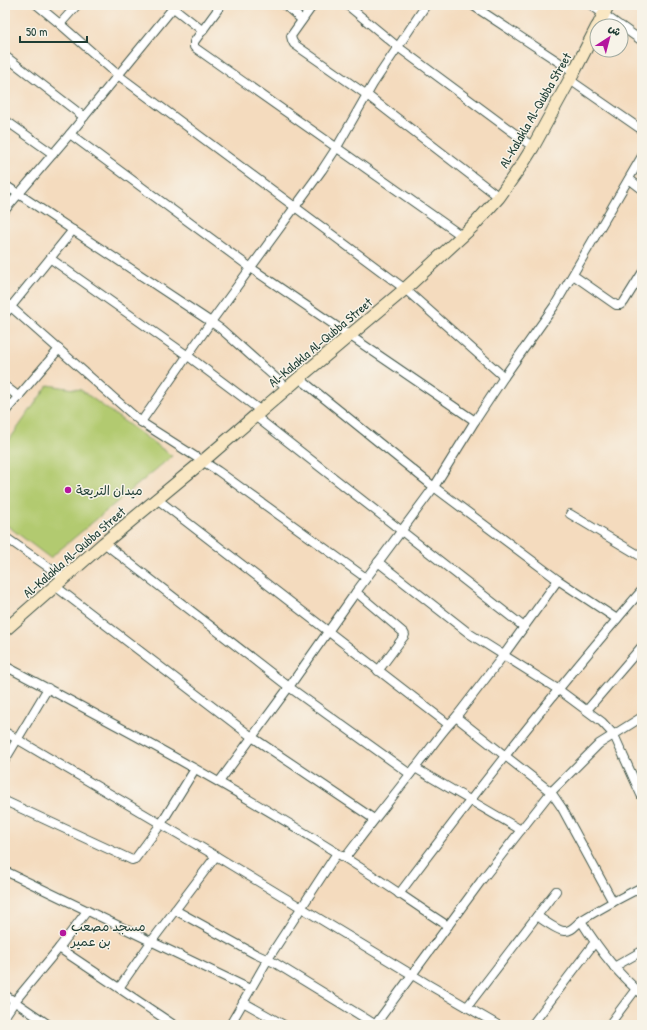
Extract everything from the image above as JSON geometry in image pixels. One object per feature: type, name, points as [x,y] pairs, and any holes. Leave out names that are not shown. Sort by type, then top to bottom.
[{"type":"street","points":[[36,5],[118,75],[405,289],[504,377]]},
{"type":"street","points":[[60,24],[77,5]]},
{"type":"street","points":[[221,5],[194,42],[194,47],[462,236]]},
{"type":"street","points":[[285,5],[302,20]]},
{"type":"street","points":[[313,5],[291,36],[294,44],[367,95],[499,197]]},
{"type":"street","points":[[347,5],[398,47],[533,147]]},
{"type":"street","points":[[141,422],[211,322],[322,170],[373,84],[426,5]]},
{"type":"street","points":[[472,5],[572,76],[642,130]]},
{"type":"street","points":[[591,5],[606,10],[614,18]]},
{"type":"street","points":[[5,210],[70,134],[172,6],[203,31]]},
{"type":"street","points":[[629,32],[642,41]]},
{"type":"street","name":"Al-Kalakla Al-Qubba Street","points":[[5,630],[104,543],[405,289],[489,209],[499,197],[533,147],[589,43]]},
{"type":"street","points":[[5,56],[84,116]]},
{"type":"street","points":[[5,120],[52,154]]},
{"type":"street","points":[[70,134],[251,268],[475,421]]},
{"type":"street","points":[[219,782],[434,486],[504,377],[556,305],[642,156]]},
{"type":"street","points":[[629,179],[642,189]]},
{"type":"street","points":[[5,185],[221,329],[288,388]]},
{"type":"street","points":[[5,314],[73,230]]},
{"type":"street","points":[[51,258],[188,356],[401,531],[524,627]]},
{"type":"street","points":[[573,275],[616,304],[620,305],[624,302],[642,273]]},
{"type":"street","points":[[11,307],[141,422],[218,471],[366,578]]},
{"type":"street","points":[[5,412],[59,349]]},
{"type":"street","points":[[299,378],[434,486],[558,580],[617,619]]},
{"type":"street","points":[[5,386],[19,397]]},
{"type":"street","points":[[157,499],[327,632],[448,724]]},
{"type":"street","points":[[570,514],[640,554]]},
{"type":"street","points":[[5,538],[252,738],[374,819]]},
{"type":"street","points":[[104,543],[289,687],[413,771],[470,800],[521,830]]},
{"type":"street","points":[[378,562],[470,634],[559,690],[602,722],[614,735],[642,797]]},
{"type":"street","points":[[345,858],[448,724],[456,717],[503,656],[558,580]]},
{"type":"street","points":[[399,894],[505,756],[642,590]]},
{"type":"street","points":[[356,592],[405,635],[378,671]]},
{"type":"street","points":[[587,710],[642,646]]},
{"type":"street","points":[[5,666],[219,782],[345,858],[448,926]]},
{"type":"street","points":[[5,760],[48,688]]},
{"type":"street","points":[[456,717],[551,792],[562,808],[613,902]]},
{"type":"street","points":[[175,910],[255,954],[268,959],[376,1025],[448,926],[551,792],[593,749],[604,740],[642,718]]},
{"type":"street","points":[[5,732],[302,907],[498,1025]]},
{"type":"street","points":[[5,801],[132,860],[135,859],[161,824],[195,769]]},
{"type":"street","points":[[230,1025],[268,959],[337,853]]},
{"type":"street","points":[[119,988],[151,942],[216,856]]},
{"type":"street","points":[[5,871],[250,990]]},
{"type":"street","points":[[537,916],[561,931],[569,931],[581,921],[642,887]]},
{"type":"street","points":[[466,1007],[556,891]]},
{"type":"street","points":[[5,1016],[15,1001],[59,948],[87,911]]},
{"type":"street","points":[[581,921],[614,967],[639,992],[609,1025]]},
{"type":"street","points":[[532,1025],[596,942]]},
{"type":"street","points":[[59,948],[174,1025]]},
{"type":"street","points":[[614,967],[642,951]]},
{"type":"street","points":[[5,995],[50,1025]]},
{"type":"street","points":[[243,1002],[284,1025]]},
{"type":"green space","name":"ميدان التريعة","points":[[48,385],[81,390],[172,456],[50,558],[5,524],[5,446]]},
{"type":"place","name":"ميدان التريعة","points":[[68,490]]},
{"type":"place","name":"مسجد مصعب بن عمير","points":[[63,933]]}]
